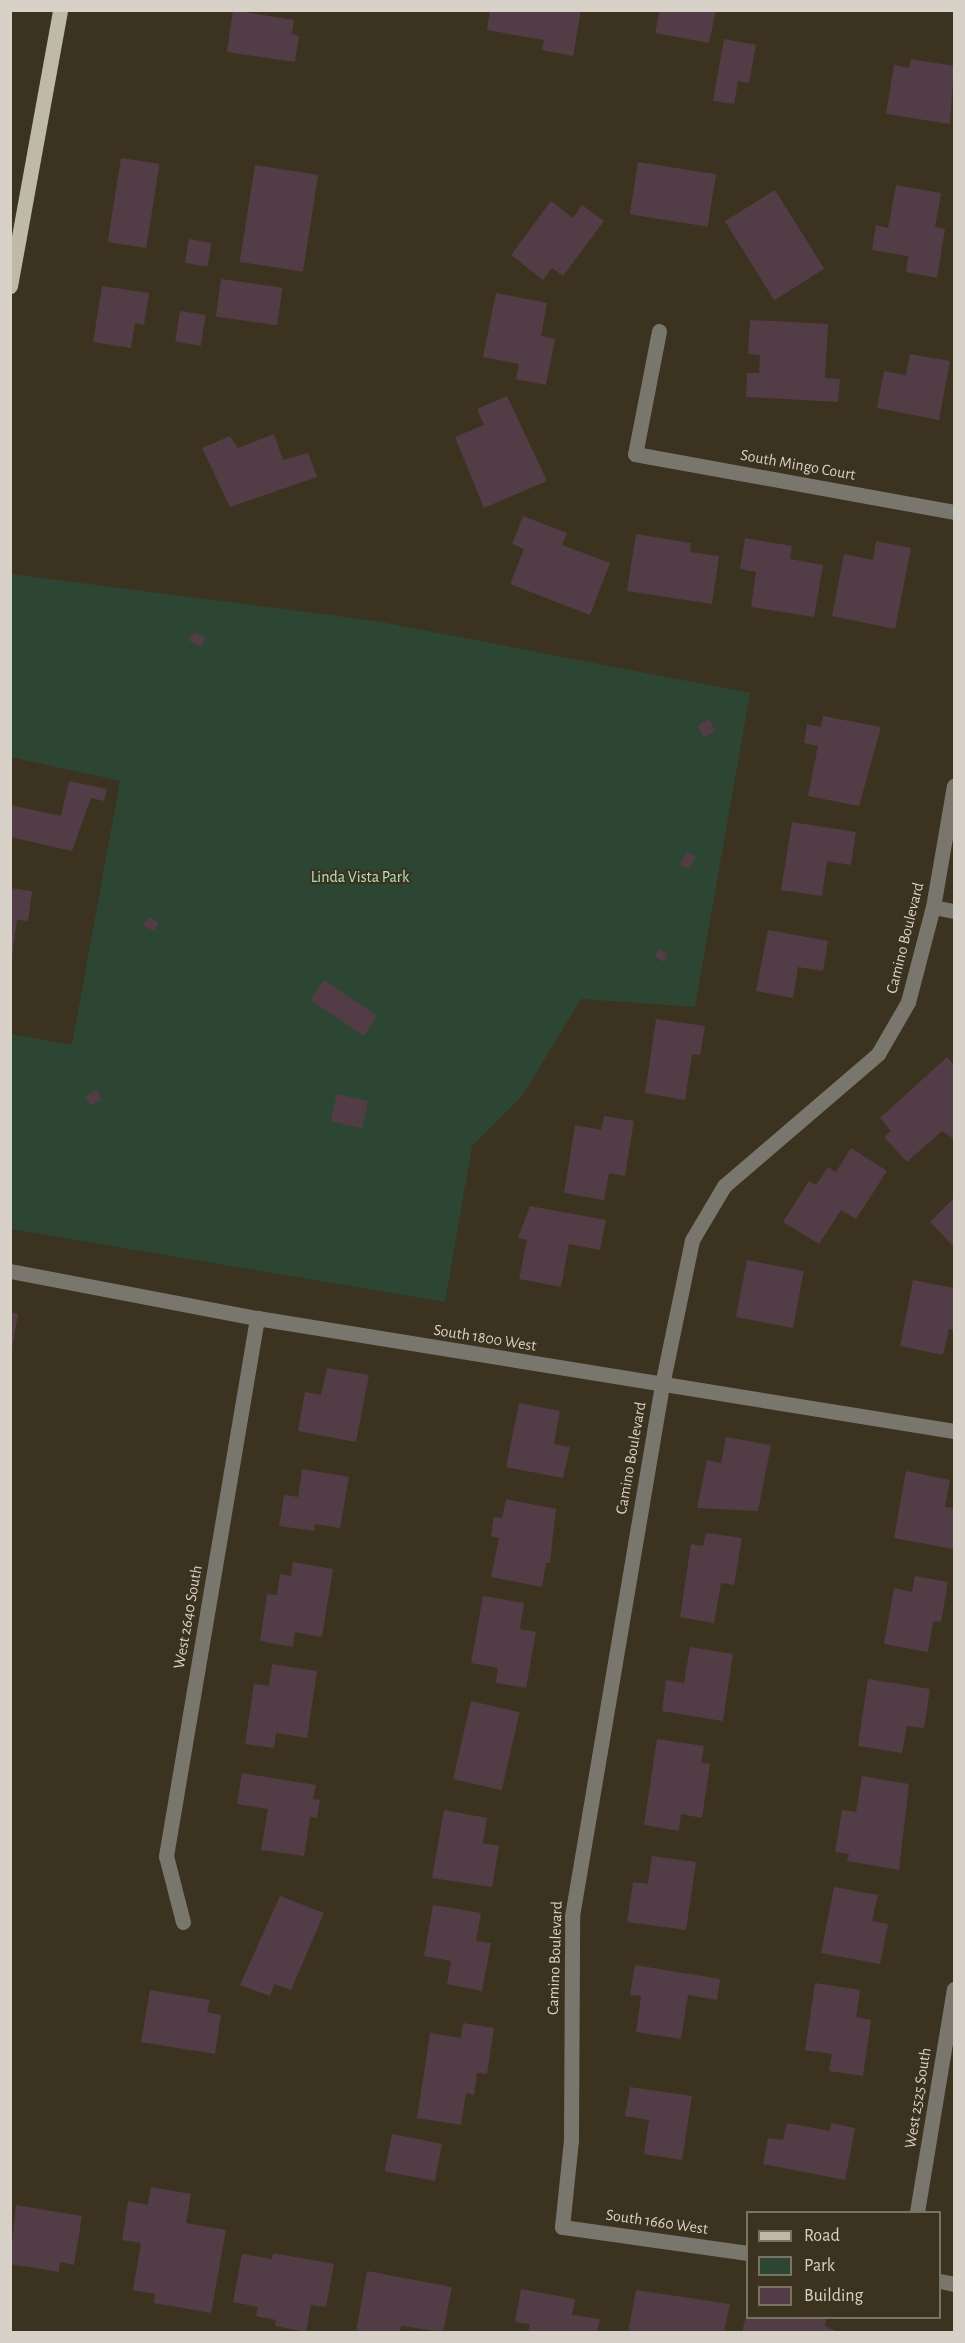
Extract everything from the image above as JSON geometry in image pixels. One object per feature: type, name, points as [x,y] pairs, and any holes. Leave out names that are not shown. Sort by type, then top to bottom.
[{"type":"main road","points":[[10,286],[58,15]]},
{"type":"street","name":"South Mingo Court","points":[[659,331],[635,454],[954,512]]},
{"type":"street","name":"Camino Boulevard","points":[[562,2227],[571,2140],[572,1916],[662,1385],[692,1240],[724,1186],[878,1054],[908,1002],[933,907],[954,786]]},
{"type":"street","points":[[933,907],[954,911]]},
{"type":"street","name":"South 1800 West","points":[[10,1271],[257,1318],[954,1431]]},
{"type":"street","name":"West 2640 South","points":[[183,1922],[166,1856],[257,1318]]},
{"type":"street","name":"West 2525 South","points":[[917,2211],[954,1989]]},
{"type":"street","name":"South 1660 West","points":[[562,2227],[746,2253]]},
{"type":"green space","name":"Linda Vista Park","points":[[11,574],[376,621],[750,693],[695,1007],[581,999],[522,1096],[472,1146],[445,1302],[11,1229],[10,1034],[72,1045],[120,781],[11,757]]},
{"type":"building","points":[[233,10],[294,20],[292,34],[299,36],[295,62],[227,52]]},
{"type":"building","points":[[490,10],[581,10],[573,56],[542,50],[544,40],[487,30]]},
{"type":"building","points":[[660,10],[716,10],[709,43],[655,33]]},
{"type":"building","points":[[724,39],[756,45],[749,83],[738,81],[734,104],[713,101]]},
{"type":"building","points":[[911,59],[954,66],[950,124],[886,114],[894,65],[909,68]]},
{"type":"building","points":[[121,158],[160,164],[146,248],[108,242]]},
{"type":"building","points":[[638,162],[716,174],[708,227],[630,214]]},
{"type":"building","points":[[255,165],[318,175],[303,272],[240,262]]},
{"type":"building","points":[[896,185],[941,193],[935,227],[945,229],[937,278],[906,272],[908,256],[872,250],[876,225],[888,228]]},
{"type":"building","points":[[775,190],[824,269],[774,300],[725,221]]},
{"type":"building","points":[[551,201],[573,218],[582,205],[604,221],[563,276],[552,268],[543,280],[511,255]]},
{"type":"building","points":[[189,239],[212,243],[207,267],[185,263]]},
{"type":"building","points":[[221,279],[282,288],[277,325],[216,317]]},
{"type":"building","points":[[102,286],[149,293],[144,325],[135,323],[131,348],[93,342]]},
{"type":"building","points":[[496,293],[547,303],[541,336],[555,339],[546,385],[516,379],[519,364],[483,357]]},
{"type":"building","points":[[180,311],[206,315],[201,346],[175,342]]},
{"type":"building","points":[[750,320],[828,324],[825,378],[840,379],[838,402],[746,397],[747,373],[759,373],[760,355],[748,354]]},
{"type":"building","points":[[910,354],[950,361],[939,420],[877,408],[884,371],[906,375]]},
{"type":"building","points":[[507,396],[547,481],[484,508],[455,437],[484,425],[477,409]]},
{"type":"building","points":[[274,434],[283,460],[308,453],[317,477],[230,507],[202,448],[230,436],[238,448]]},
{"type":"building","points":[[523,516],[567,533],[562,545],[610,563],[590,615],[510,584],[524,549],[512,544]]},
{"type":"building","points":[[636,534],[691,543],[690,552],[719,556],[712,604],[627,591]]},
{"type":"building","points":[[745,538],[792,546],[790,559],[823,565],[814,617],[751,607],[756,572],[740,569]]},
{"type":"building","points":[[876,541],[911,548],[895,629],[832,616],[844,554],[873,560]]},
{"type":"building","points":[[194,632],[206,638],[201,647],[188,640]]},
{"type":"building","points":[[823,716],[881,727],[859,806],[808,796],[818,746],[804,743],[807,724],[821,727]]},
{"type":"building","points":[[710,719],[715,732],[704,737],[697,726]]},
{"type":"building","points":[[69,781],[107,789],[104,801],[91,798],[72,851],[10,837],[10,805],[61,816]]},
{"type":"building","points":[[792,822],[856,832],[851,865],[827,861],[822,896],[781,890]]},
{"type":"building","points":[[687,852],[696,857],[689,869],[680,864]]},
{"type":"building","points":[[10,888],[32,891],[28,921],[17,920],[12,958]]},
{"type":"building","points":[[149,917],[159,923],[154,931],[143,926]]},
{"type":"building","points":[[768,930],[828,941],[823,971],[798,967],[793,998],[756,991]]},
{"type":"building","points":[[659,949],[668,954],[663,962],[655,957]]},
{"type":"building","points":[[324,980],[377,1016],[364,1036],[311,1000]]},
{"type":"building","points":[[656,1019],[705,1026],[700,1055],[692,1054],[685,1100],[645,1093]]},
{"type":"building","points":[[947,1057],[954,1065],[954,1139],[942,1131],[907,1162],[884,1137],[891,1131],[880,1118]]},
{"type":"building","points":[[97,1090],[102,1100],[90,1106],[85,1096]]},
{"type":"building","points":[[337,1094],[368,1101],[362,1128],[331,1121]]},
{"type":"building","points":[[604,1116],[634,1121],[625,1176],[609,1173],[604,1200],[564,1193],[575,1125],[601,1130]]},
{"type":"building","points":[[851,1148],[887,1171],[856,1219],[841,1210],[819,1244],[783,1222],[809,1181],[816,1185],[828,1167],[836,1172]]},
{"type":"building","points":[[954,1198],[954,1247],[930,1222]]},
{"type":"building","points":[[530,1206],[606,1220],[600,1250],[569,1244],[561,1287],[519,1279],[527,1240],[518,1238]]},
{"type":"building","points":[[747,1260],[804,1271],[793,1328],[736,1317]]},
{"type":"building","points":[[913,1280],[954,1288],[954,1330],[949,1329],[943,1355],[900,1346]]},
{"type":"building","points":[[10,1312],[18,1314],[12,1349],[10,1349]]},
{"type":"building","points":[[327,1368],[369,1375],[356,1442],[298,1431],[305,1392],[321,1395]]},
{"type":"building","points":[[519,1403],[560,1411],[554,1444],[570,1447],[563,1478],[506,1467]]},
{"type":"building","points":[[726,1437],[771,1445],[758,1511],[697,1508],[707,1460],[721,1463]]},
{"type":"building","points":[[302,1469],[349,1477],[340,1528],[315,1524],[314,1531],[279,1526],[284,1495],[298,1497]]},
{"type":"building","points":[[906,1471],[950,1480],[945,1507],[954,1508],[953,1549],[894,1538]]},
{"type":"building","points":[[506,1499],[556,1509],[550,1563],[546,1563],[542,1587],[491,1577],[499,1538],[491,1536],[494,1517],[502,1518]]},
{"type":"building","points":[[706,1533],[742,1538],[734,1585],[721,1583],[714,1623],[680,1617],[691,1544],[703,1546]]},
{"type":"building","points":[[293,1562],[333,1569],[322,1637],[295,1632],[293,1647],[260,1641],[267,1594],[277,1595],[280,1574],[291,1576]]},
{"type":"building","points":[[915,1576],[948,1582],[941,1622],[933,1621],[928,1652],[884,1644],[894,1588],[912,1592]]},
{"type":"building","points":[[483,1596],[524,1603],[520,1629],[536,1632],[526,1688],[496,1683],[498,1668],[471,1663]]},
{"type":"building","points":[[690,1647],[733,1654],[723,1721],[662,1711],[666,1680],[684,1683]]},
{"type":"building","points":[[272,1664],[317,1671],[307,1738],[276,1733],[274,1748],[245,1744],[254,1684],[269,1686]]},
{"type":"building","points":[[868,1679],[930,1689],[924,1728],[907,1726],[902,1753],[858,1746]]},
{"type":"building","points":[[471,1701],[520,1712],[502,1790],[453,1779]]},
{"type":"building","points":[[657,1739],[704,1746],[701,1763],[710,1764],[702,1818],[681,1814],[679,1831],[644,1825]]},
{"type":"building","points":[[242,1773],[316,1785],[313,1799],[320,1800],[317,1818],[310,1817],[304,1856],[261,1850],[268,1809],[237,1804]]},
{"type":"building","points":[[862,1776],[909,1784],[899,1870],[847,1861],[849,1854],[835,1852],[842,1810],[856,1812]]},
{"type":"building","points":[[444,1810],[487,1818],[483,1843],[499,1846],[492,1887],[432,1878]]},
{"type":"building","points":[[652,1856],[696,1862],[686,1930],[627,1922],[633,1882],[648,1884]]},
{"type":"building","points":[[834,1887],[878,1895],[872,1921],[888,1924],[880,1964],[821,1953]]},
{"type":"building","points":[[280,1896],[324,1913],[291,1990],[274,1984],[270,1996],[240,1985]]},
{"type":"building","points":[[433,1905],[481,1913],[476,1941],[491,1943],[482,1991],[447,1984],[451,1961],[424,1956]]},
{"type":"building","points":[[635,1965],[720,1979],[717,2000],[688,1995],[681,2039],[636,2032],[641,1996],[630,1995]]},
{"type":"building","points":[[815,1983],[860,1990],[856,2017],[871,2020],[863,2076],[829,2071],[832,2054],[805,2050]]},
{"type":"building","points":[[150,1990],[210,2000],[207,2012],[221,2015],[215,2054],[141,2042]]},
{"type":"building","points":[[463,2023],[494,2028],[487,2074],[477,2073],[474,2095],[466,2093],[461,2125],[417,2118],[430,2033],[461,2038]]},
{"type":"building","points":[[630,2087],[692,2096],[682,2160],[644,2154],[649,2120],[625,2116]]},
{"type":"building","points":[[787,2123],[830,2131],[831,2123],[855,2128],[845,2180],[763,2164],[768,2138],[783,2140]]},
{"type":"building","points":[[392,2134],[442,2144],[435,2181],[385,2171]]},
{"type":"building","points":[[151,2187],[191,2194],[186,2223],[226,2230],[211,2313],[154,2303],[155,2294],[133,2290],[141,2243],[122,2240],[128,2201],[148,2205]]},
{"type":"building","points":[[16,2205],[82,2216],[74,2265],[60,2262],[59,2272],[10,2264]]},
{"type":"building","points":[[273,2253],[334,2264],[326,2307],[311,2305],[306,2332],[275,2326],[276,2320],[256,2316],[258,2307],[233,2302],[242,2254],[272,2259]]},
{"type":"building","points":[[367,2271],[452,2287],[443,2332],[401,2326],[400,2332],[356,2332]]},
{"type":"building","points":[[521,2289],[575,2299],[572,2315],[600,2319],[597,2332],[528,2332],[530,2324],[515,2322]]},
{"type":"building","points":[[636,2290],[730,2304],[724,2332],[628,2332]]},
{"type":"building","points":[[746,2317],[746,2319],[826,2319],[825,2326],[838,2332],[742,2332]]}]
